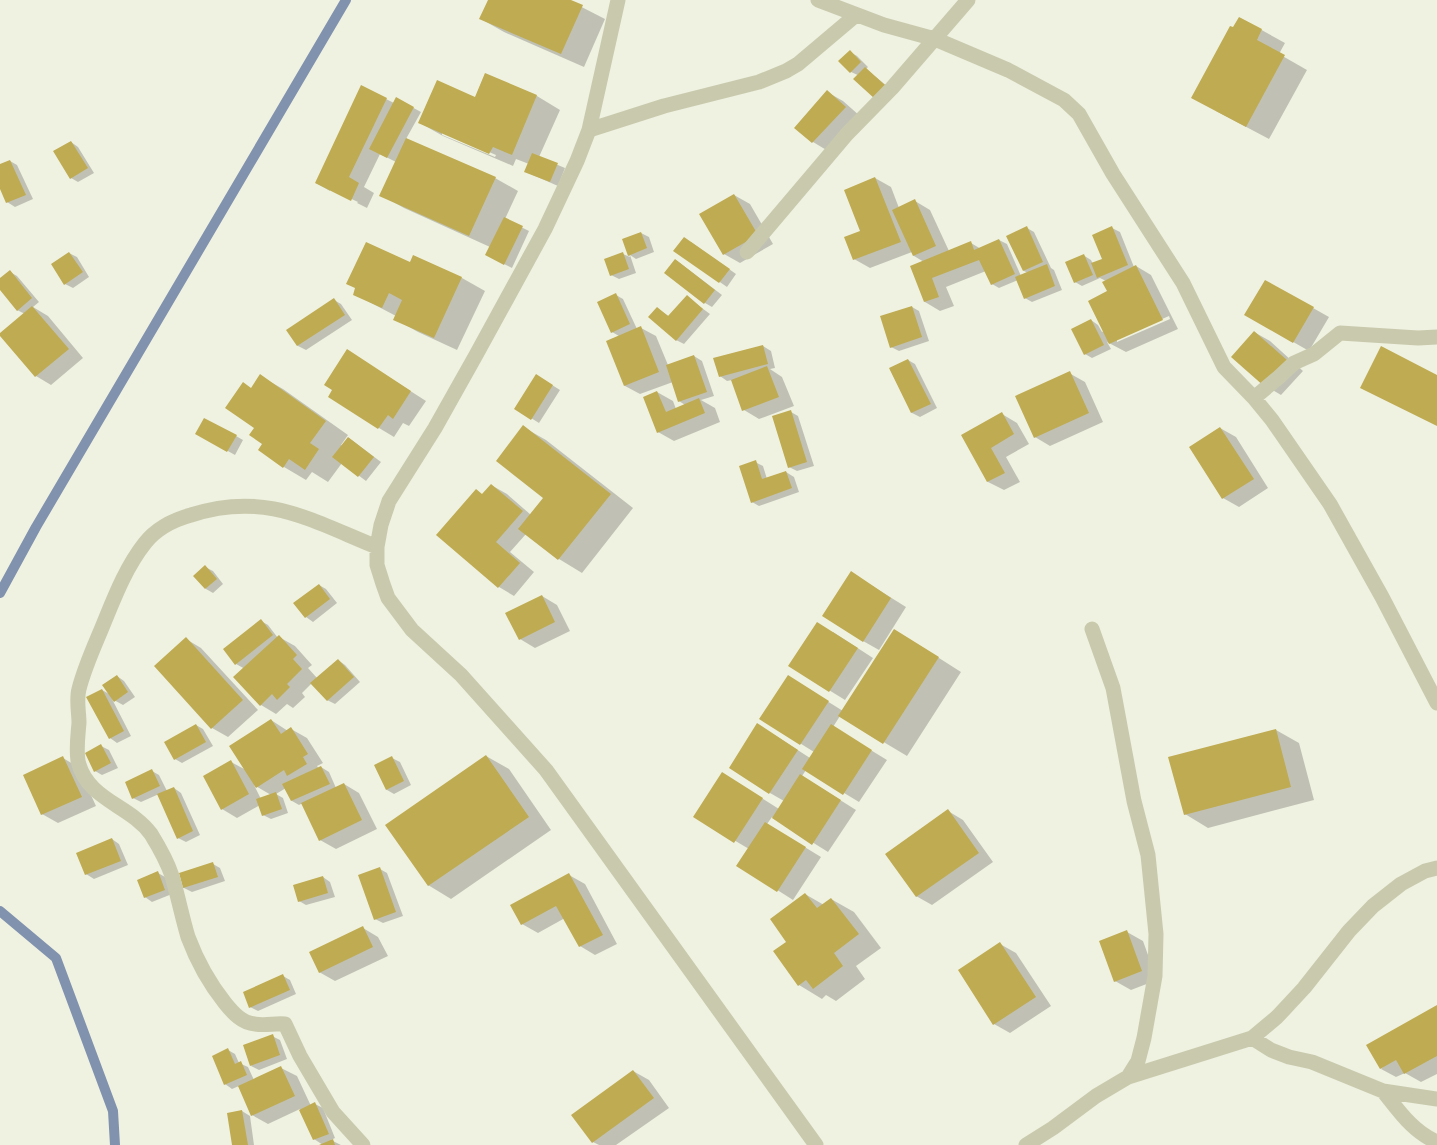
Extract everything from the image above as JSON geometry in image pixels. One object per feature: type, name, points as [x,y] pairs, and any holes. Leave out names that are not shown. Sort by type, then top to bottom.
[{"type":"street","points":[[618,0],[588,130],[577,161],[545,229],[435,428],[389,501],[381,525],[377,547],[377,565],[388,598],[412,630],[461,675],[546,770],[816,1145]]},
{"type":"street","points":[[818,0],[884,25],[935,39],[1036,84],[1064,100],[1079,114],[1113,174],[1183,284],[1224,367],[1272,420],[1330,504],[1382,597],[1437,703]]},
{"type":"street","points":[[748,252],[847,134],[935,39],[968,0]]},
{"type":"street","points":[[588,130],[664,106],[759,82],[786,71],[798,64],[856,15]]},
{"type":"street","points":[[1254,398],[1294,363],[1314,354],[1340,333],[1418,338],[1437,337]]},
{"type":"street","points":[[362,1145],[333,1112],[300,1056],[285,1024],[255,1024],[238,1018],[208,980],[189,938],[172,875],[159,847],[142,823],[95,791],[82,771],[78,760],[77,742],[79,720],[78,691],[117,591],[135,557],[144,544],[158,530],[181,518],[217,507],[245,505],[273,508],[295,513],[377,547]]},
{"type":"street","points":[[1092,629],[1113,688],[1134,800],[1148,855],[1156,934],[1155,976],[1144,1038],[1138,1061],[1128,1077]]},
{"type":"street","points":[[1026,1145],[1053,1128],[1096,1096],[1128,1077],[1252,1038],[1277,1017],[1304,988],[1349,931],[1373,906],[1401,884],[1425,870],[1437,868]]},
{"type":"street","points":[[1252,1038],[1271,1050],[1289,1057],[1312,1062],[1383,1091],[1437,1100]]},
{"type":"street","points":[[1383,1091],[1412,1126],[1421,1134],[1437,1142]]},
{"type":"building","points":[[488,0],[571,0],[583,5],[561,54],[479,19]]},
{"type":"building","points":[[1239,17],[1262,29],[1257,40],[1285,55],[1246,127],[1191,98],[1230,26],[1233,27]]},
{"type":"building","points":[[850,50],[861,62],[850,73],[838,61]]},
{"type":"building","points":[[865,67],[886,86],[875,99],[853,79]]},
{"type":"building","points":[[485,73],[537,95],[512,155],[493,147],[489,154],[418,123],[437,80],[475,97]]},
{"type":"building","points":[[361,85],[387,98],[349,177],[359,183],[351,201],[315,183]]},
{"type":"building","points":[[827,90],[846,107],[812,143],[794,128]]},
{"type":"building","points":[[396,97],[414,107],[387,158],[369,149]]},
{"type":"building","points":[[406,138],[496,177],[469,236],[379,196]]},
{"type":"building","points":[[71,141],[88,168],[70,179],[53,151]]},
{"type":"building","points":[[532,153],[558,163],[550,182],[524,172]]},
{"type":"building","points":[[10,160],[26,195],[6,203],[0,189],[0,164]]},
{"type":"building","points":[[875,177],[901,242],[853,260],[844,237],[860,231],[844,190]]},
{"type":"building","points":[[734,194],[758,235],[723,255],[699,214]]},
{"type":"building","points":[[915,199],[936,246],[913,256],[892,210]]},
{"type":"building","points":[[504,217],[523,226],[504,265],[485,255]]},
{"type":"building","points":[[1027,226],[1043,262],[1023,271],[1006,236]]},
{"type":"building","points":[[1112,226],[1128,265],[1097,278],[1091,263],[1102,259],[1092,235]]},
{"type":"building","points":[[641,232],[647,248],[628,256],[622,239]]},
{"type":"building","points":[[684,237],[730,269],[719,283],[673,251]]},
{"type":"building","points":[[999,239],[1015,274],[991,285],[979,260],[932,278],[939,297],[924,302],[910,266],[971,241],[974,250]]},
{"type":"building","points":[[366,242],[410,262],[413,255],[462,277],[434,338],[393,320],[402,300],[389,293],[382,308],[353,295],[355,288],[346,284]]},
{"type":"building","points":[[69,252],[83,272],[64,285],[51,264]]},
{"type":"building","points":[[623,252],[629,269],[610,276],[604,259]]},
{"type":"building","points":[[1084,254],[1093,275],[1074,283],[1065,262]]},
{"type":"building","points":[[675,259],[715,290],[704,304],[664,273]]},
{"type":"building","points":[[1047,264],[1055,286],[1024,299],[1015,277]]},
{"type":"building","points":[[1136,265],[1163,320],[1109,344],[1088,301],[1107,291],[1102,282]]},
{"type":"building","points":[[10,270],[32,298],[17,311],[0,290],[0,278]]},
{"type":"building","points":[[1265,280],[1314,307],[1293,343],[1244,315]]},
{"type":"building","points":[[616,293],[630,324],[611,333],[597,302]]},
{"type":"building","points":[[687,295],[703,309],[676,341],[648,317],[657,307],[668,316]]},
{"type":"building","points":[[334,298],[345,315],[297,346],[286,330]]},
{"type":"building","points":[[32,306],[69,349],[35,377],[0,336],[0,333]]},
{"type":"building","points":[[912,306],[922,337],[890,348],[880,316]]},
{"type":"building","points":[[1091,319],[1104,345],[1084,355],[1071,329]]},
{"type":"building","points":[[641,326],[659,372],[624,386],[606,341]]},
{"type":"building","points":[[1254,331],[1288,361],[1265,387],[1231,357]]},
{"type":"building","points":[[763,345],[768,364],[719,377],[713,358]]},
{"type":"building","points":[[1381,346],[1437,375],[1437,426],[1360,388]]},
{"type":"building","points":[[347,349],[411,391],[393,419],[388,415],[378,429],[328,397],[332,390],[324,385]]},
{"type":"building","points":[[694,355],[707,392],[678,402],[666,365]]},
{"type":"building","points":[[908,359],[931,404],[911,413],[889,368]]},
{"type":"building","points":[[767,366],[779,397],[742,411],[731,380]]},
{"type":"building","points":[[1070,371],[1089,413],[1034,438],[1015,396]]},
{"type":"building","points":[[260,374],[326,421],[310,443],[319,449],[305,470],[289,459],[283,468],[258,450],[262,444],[249,435],[254,428],[225,408],[243,382],[251,388]]},
{"type":"building","points":[[536,374],[553,385],[531,420],[514,409]]},
{"type":"building","points":[[657,391],[666,412],[699,398],[705,413],[657,433],[643,397]]},
{"type":"building","points":[[791,410],[807,462],[788,468],[772,416]]},
{"type":"building","points":[[1002,412],[1014,434],[991,448],[1005,473],[987,482],[961,435]]},
{"type":"building","points":[[204,418],[237,435],[227,452],[195,434]]},
{"type":"building","points":[[523,425],[611,494],[558,560],[518,529],[543,498],[496,461]]},
{"type":"building","points":[[1220,427],[1254,479],[1222,499],[1189,447]]},
{"type":"building","points":[[348,437],[374,457],[358,477],[332,457]]},
{"type":"building","points":[[756,460],[762,479],[786,471],[792,488],[751,503],[739,466]]},
{"type":"building","points":[[491,484],[523,511],[496,542],[520,563],[498,588],[436,535],[476,489],[482,494]]},
{"type":"building","points":[[205,565],[217,579],[205,589],[193,576]]},
{"type":"building","points":[[851,571],[891,598],[863,642],[822,616]]},
{"type":"building","points":[[319,584],[330,599],[305,618],[293,603]]},
{"type":"building","points":[[542,595],[555,622],[519,640],[505,613]]},
{"type":"building","points":[[261,619],[273,635],[235,665],[223,649]]},
{"type":"building","points":[[817,622],[858,648],[829,692],[788,666]]},
{"type":"building","points":[[894,629],[939,657],[883,744],[838,716]]},
{"type":"building","points":[[279,635],[297,655],[293,659],[302,669],[287,684],[290,687],[277,700],[272,694],[260,706],[233,677]]},
{"type":"building","points":[[186,637],[243,700],[211,729],[154,666]]},
{"type":"building","points":[[338,659],[354,677],[327,701],[310,683]]},
{"type":"building","points":[[117,675],[128,692],[114,702],[102,685]]},
{"type":"building","points":[[788,675],[829,701],[800,745],[759,719]]},
{"type":"building","points":[[102,689],[124,731],[109,739],[86,697]]},
{"type":"building","points":[[271,719],[281,734],[291,727],[308,754],[303,757],[307,764],[287,776],[284,770],[256,788],[229,746]]},
{"type":"building","points":[[757,723],[798,750],[769,794],[729,768]]},
{"type":"building","points":[[196,724],[206,742],[174,760],[164,742]]},
{"type":"building","points":[[831,724],[872,750],[843,795],[802,769]]},
{"type":"building","points":[[1276,729],[1291,787],[1184,815],[1168,757]]},
{"type":"building","points":[[101,744],[111,763],[94,772],[85,753]]},
{"type":"building","points":[[486,755],[529,817],[428,886],[385,825]]},
{"type":"building","points":[[63,756],[82,797],[41,815],[23,775]]},
{"type":"building","points":[[392,756],[404,781],[386,790],[374,765]]},
{"type":"building","points":[[231,760],[249,794],[221,810],[203,776]]},
{"type":"building","points":[[321,766],[330,784],[291,801],[282,784]]},
{"type":"building","points":[[152,769],[160,786],[132,799],[125,782]]},
{"type":"building","points":[[722,772],[763,798],[734,843],[693,817]]},
{"type":"building","points":[[800,774],[841,800],[812,845],[772,818]]},
{"type":"building","points":[[344,783],[362,820],[319,841],[301,803]]},
{"type":"building","points":[[174,787],[193,831],[177,839],[157,794]]},
{"type":"building","points":[[276,792],[282,809],[262,816],[256,799]]},
{"type":"building","points":[[948,809],[979,853],[916,897],[885,854]]},
{"type":"building","points":[[765,822],[806,847],[777,892],[736,866]]},
{"type":"building","points":[[112,838],[121,861],[85,875],[76,853]]},
{"type":"building","points":[[213,862],[218,877],[183,888],[179,873]]},
{"type":"building","points":[[380,867],[396,912],[374,920],[358,875]]},
{"type":"building","points":[[158,871],[165,890],[144,898],[137,880]]},
{"type":"building","points":[[569,873],[603,935],[579,947],[556,906],[521,925],[510,905]]},
{"type":"building","points":[[323,876],[328,893],[298,902],[293,885]]},
{"type":"building","points":[[805,893],[817,908],[831,898],[859,934],[834,953],[843,966],[813,989],[806,980],[798,986],[773,951],[786,942],[770,919]]},
{"type":"building","points":[[363,926],[373,947],[319,973],[309,952]]},
{"type":"building","points":[[1127,930],[1142,971],[1114,982],[1099,941]]},
{"type":"building","points":[[1000,942],[1036,997],[993,1025],[958,970]]},
{"type":"building","points":[[283,974],[290,990],[249,1008],[243,992]]},
{"type":"building","points":[[1437,1005],[1437,1056],[1404,1074],[1396,1060],[1380,1069],[1366,1045]]},
{"type":"building","points":[[273,1034],[280,1055],[250,1066],[243,1045]]},
{"type":"building","points":[[228,1048],[235,1064],[241,1061],[247,1075],[224,1085],[212,1056]]},
{"type":"building","points":[[281,1066],[295,1096],[251,1116],[238,1086]]},
{"type":"building","points":[[633,1070],[654,1098],[592,1143],[571,1115]]},
{"type":"building","points":[[315,1102],[329,1134],[313,1140],[299,1110]]},
{"type":"building","points":[[242,1110],[248,1145],[232,1145],[227,1113]]},
{"type":"building","points":[[333,1139],[335,1145],[319,1145]]},
{"type":"waterway","points":[[0,593],[36,527],[346,0]]},
{"type":"waterway","points":[[0,911],[56,958],[113,1111],[115,1145]]}]
